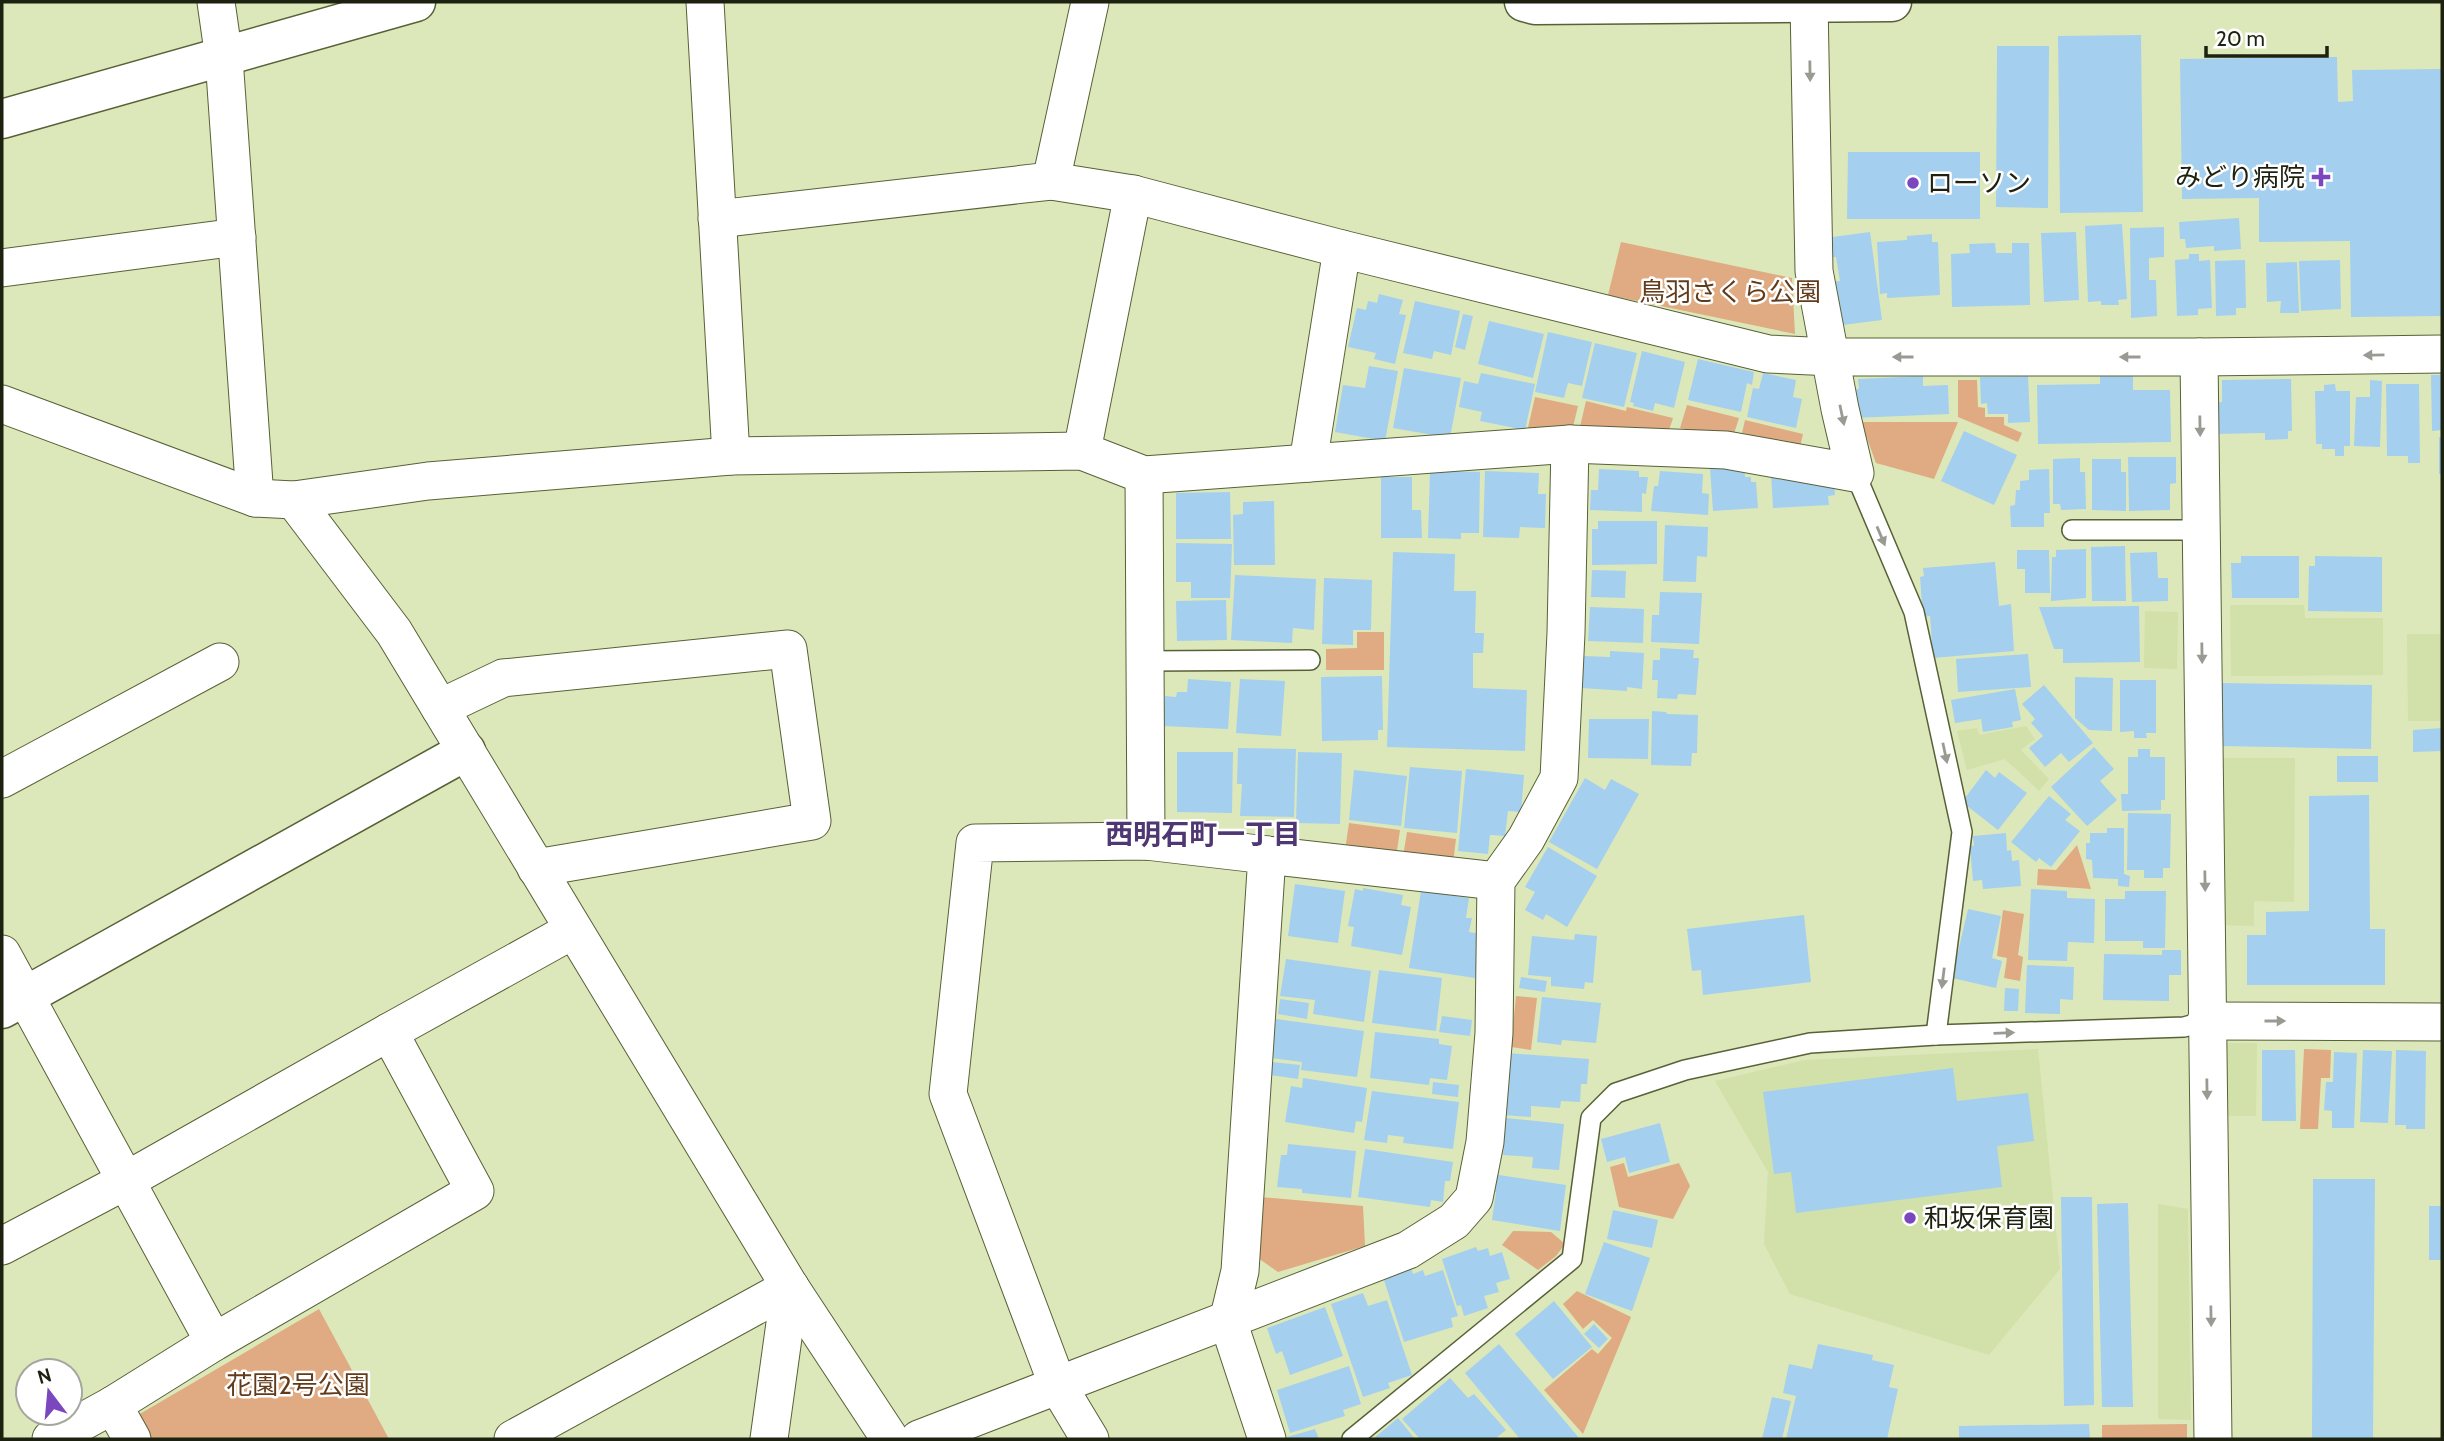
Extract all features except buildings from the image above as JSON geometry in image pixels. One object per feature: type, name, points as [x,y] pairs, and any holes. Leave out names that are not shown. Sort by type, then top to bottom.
[{"type":"street","points":[[216,2],[224,58],[255,498]]},
{"type":"street","points":[[2,119],[416,2]]},
{"type":"street","points":[[705,2],[731,456]]},
{"type":"street","points":[[1051,181],[1090,2]]},
{"type":"street","points":[[2,404],[255,498],[294,500],[428,481],[731,456],[1082,451],[1144,475],[1570,444],[1726,450],[1855,473],[1840,410],[1814,271],[1809,2]]},
{"type":"street","points":[[1529,3],[1892,2]]},
{"type":"street","points":[[717,219],[1051,181],[1133,194],[1342,249],[1768,354],[1832,357],[2199,358],[2442,354]]},
{"type":"street","points":[[1082,451],[1133,194]]},
{"type":"street","points":[[2,268],[237,237]]},
{"type":"street","points":[[1308,463],[1342,249]]},
{"type":"street","points":[[2199,358],[2213,1439]]},
{"type":"street","points":[[919,1439],[1408,1250],[1454,1221],[1474,1198],[1485,1142],[1494,1033],[1496,881],[1526,839],[1559,778],[1566,633],[1570,444]]},
{"type":"street","points":[[1144,475],[1146,841]]},
{"type":"street","points":[[294,500],[394,632],[790,1287],[890,1439]]},
{"type":"street","points":[[440,708],[503,678],[788,649],[812,821],[536,869]]},
{"type":"street","points":[[2,779],[220,662]]},
{"type":"street","points":[[14,1003],[466,751]]},
{"type":"street","points":[[1090,1439],[1058,1386],[948,1094],[975,843],[1146,841],[1496,881]]},
{"type":"street","points":[[1267,855],[1240,1271],[1228,1321],[1267,1439]]},
{"type":"street","points":[[2,1247],[127,1180],[572,930]]},
{"type":"street","points":[[2,954],[14,1003],[127,1180],[214,1342]]},
{"type":"street","points":[[2206,1021],[2442,1022]]},
{"type":"street","points":[[51,1439],[475,1191],[389,1032]]},
{"type":"street","points":[[513,1439],[790,1287]]},
{"type":"street","points":[[769,1439],[790,1287]]},
{"type":"street","points":[[113,1405],[132,1439]]},
{"type":"lane","points":[[1855,473],[1914,612],[1962,832],[1936,1035]]},
{"type":"lane","points":[[2072,530],[2201,530]]},
{"type":"lane","points":[[1144,661],[1310,660]]},
{"type":"lane","points":[[1352,1439],[1572,1259],[1591,1118],[1616,1093],[1685,1070],[1810,1043],[1936,1035],[2184,1027],[2206,1021]]},
{"type":"shaded area","points":[[2230,605],[2304,605],[2305,618],[2383,618],[2383,675],[2231,676]]},
{"type":"shaded area","points":[[2145,611],[2178,612],[2177,669],[2144,668]]},
{"type":"shaded area","points":[[2407,634],[2442,634],[2442,721],[2408,721]]},
{"type":"shaded area","points":[[2026,726],[2035,739],[2021,750],[2049,779],[2039,791],[2005,759],[1967,770],[1957,731],[1977,728],[1979,735]]},
{"type":"shaded area","points":[[2221,758],[2295,758],[2294,902],[2254,901],[2254,926],[2221,925]]},
{"type":"shaded area","points":[[2226,1043],[2257,1043],[2256,1116],[2225,1116]]},
{"type":"shaded area","name":"和坂保育園","points":[[2038,1049],[2060,1269],[1989,1355],[1790,1294],[1764,1244],[1768,1172],[1715,1081],[1805,1060]]},
{"type":"shaded area","points":[[2158,1204],[2188,1209],[2191,1420],[2158,1419]]},
{"type":"green space","name":"鳥羽さくら公園","points":[[1621,242],[1792,278],[1795,334],[1608,295]]},
{"type":"green space","points":[[1958,380],[1977,380],[1978,407],[1985,408],[1985,417],[2004,417],[2004,425],[2022,433],[2018,442],[1958,417]]},
{"type":"green space","points":[[1535,397],[1578,406],[1572,431],[1527,432]]},
{"type":"green space","points":[[1586,401],[1626,411],[1627,407],[1673,418],[1668,433],[1579,431]]},
{"type":"green space","points":[[1687,405],[1739,418],[1733,437],[1680,428]]},
{"type":"green space","points":[[1745,420],[1803,434],[1800,447],[1742,433]]},
{"type":"green space","points":[[1861,422],[1958,422],[1934,479],[1876,463]]},
{"type":"green space","points":[[1357,632],[1384,632],[1384,670],[1326,670],[1326,649],[1357,648]]},
{"type":"green space","points":[[1349,823],[1400,830],[1396,857],[1345,850]]},
{"type":"green space","points":[[1407,832],[1456,839],[1453,863],[1403,857]]},
{"type":"green space","points":[[2077,845],[2091,889],[2037,885],[2038,869],[2056,870]]},
{"type":"green space","points":[[2003,910],[2024,914],[2018,955],[2023,957],[2020,981],[2004,978],[2007,958],[1997,956]]},
{"type":"green space","points":[[1516,996],[1537,998],[1531,1050],[1511,1047]]},
{"type":"green space","points":[[2304,1049],[2331,1050],[2330,1078],[2321,1078],[2318,1129],[2300,1129]]},
{"type":"green space","points":[[1624,1163],[1628,1177],[1679,1163],[1690,1186],[1673,1219],[1619,1207],[1610,1167]]},
{"type":"green space","points":[[1260,1197],[1363,1206],[1365,1246],[1278,1272],[1255,1256]]},
{"type":"green space","points":[[1513,1231],[1551,1232],[1565,1244],[1556,1256],[1538,1270],[1502,1245]]},
{"type":"green space","points":[[1577,1291],[1631,1317],[1583,1434],[1544,1390],[1592,1349],[1598,1354],[1612,1338],[1593,1320],[1583,1329],[1563,1304]]},
{"type":"green space","name":"花園2号公園","points":[[319,1309],[389,1439],[151,1439],[138,1415]]},
{"type":"green space","points":[[2187,1424],[2187,1439],[2102,1439],[2102,1425]]},
{"type":"place","name":"みどり病院","points":[[2321,177]]},
{"type":"place","name":"ローソン","points":[[1913,183]]},
{"type":"place","name":"和坂保育園","points":[[1910,1218]]},
{"type":"district","name":"西明石町一丁目","points":[[1203,834]]}]
